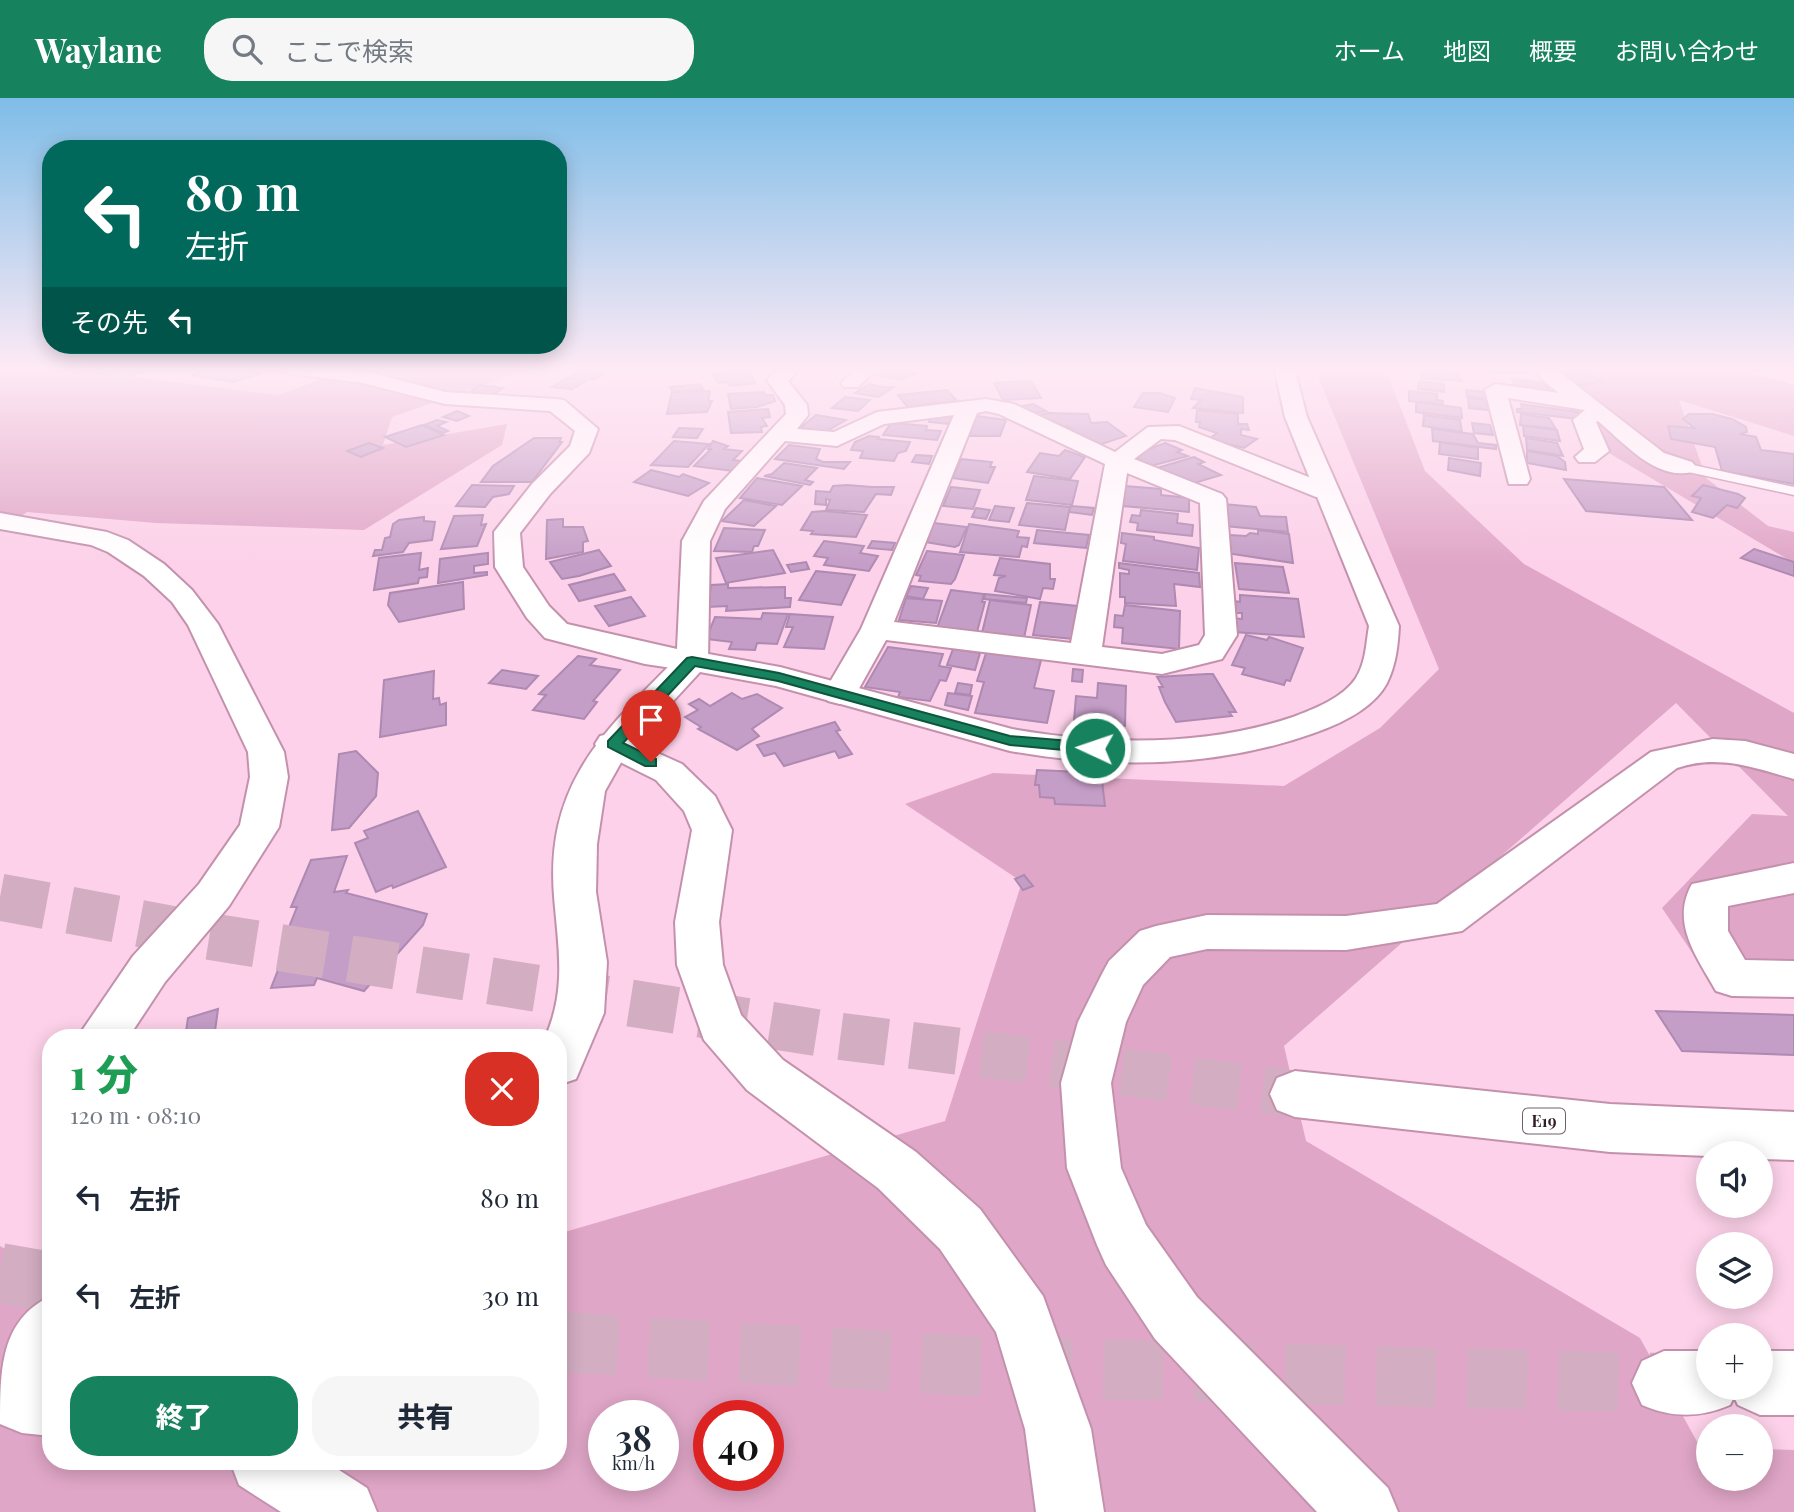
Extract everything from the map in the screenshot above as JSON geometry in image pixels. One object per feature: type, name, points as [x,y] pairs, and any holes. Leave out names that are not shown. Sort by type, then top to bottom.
[{"type":"main road","points":[[586,433],[581,448],[541,489],[507,532],[509,566],[538,612],[556,631],[645,654],[779,677],[1010,740],[1070,747],[1170,752],[1218,748],[1266,738],[1310,724],[1347,704],[1370,683],[1381,656],[1384,626],[1325,492],[1302,433]]},
{"type":"main road","points":[[567,1043],[580,1013],[584,962],[575,892],[577,844],[586,791],[613,744],[692,661],[696,541],[713,506],[780,434],[837,439],[849,433]]},
{"type":"main road","points":[[840,694],[877,629],[957,433]]},
{"type":"main road","points":[[877,629],[1163,664],[1211,652],[1222,635],[1213,499],[1052,433]]},
{"type":"main road","points":[[1085,654],[1117,461],[1155,433]]},
{"type":"main road","points":[[1179,433],[1325,492]]},
{"type":"main road","points":[[1506,433],[1518,479]]},
{"type":"main road","points":[[1587,457],[1597,451],[1589,433]]},
{"type":"main road","points":[[1626,433],[1656,458],[1684,467]]},
{"type":"main road","points":[[0,521],[97,538],[118,546],[154,570],[182,596],[203,624],[266,752],[268,789],[259,827],[214,895],[149,969],[108,1029]]},
{"type":"main road","points":[[613,744],[669,772],[701,805],[712,830],[697,922],[700,965],[721,1026],[765,1074],[897,1170],[960,1229],[1023,1317],[1058,1429],[1070,1512]]},
{"type":"main road","points":[[1364,1512],[1176,1318],[1126,1245],[1094,1168],[1086,1083],[1102,1022],[1125,974],[1156,943],[1207,932],[1346,933],[1447,919],[1489,891],[1664,760],[1684,752],[1710,749],[1743,752],[1794,767]]},
{"type":"main road","points":[[1794,878],[1707,895],[1706,932],[1732,978],[1794,979]]},
{"type":"main road","name":"E19","points":[[1295,1094],[1610,1128],[1794,1136]]},
{"type":"main road","points":[[42,1339],[26,1363],[22,1401],[42,1403]]},
{"type":"main road","points":[[1773,1383],[1794,1383]]},
{"type":"main road","points":[[277,1470],[342,1512]]},
{"type":"lane","points":[[1684,467],[1794,491]]},
{"type":"shaded area","points":[[0,433],[387,433],[383,445],[454,433],[505,433],[502,445],[364,530],[156,523],[27,512],[0,531]]},
{"type":"shaded area","points":[[1341,433],[1410,433],[1425,471],[1524,564],[1794,713],[1794,988],[1714,985],[1662,908],[1752,814],[1788,816],[1676,703],[1284,1046],[1306,1141],[1640,1338],[1696,1440],[1696,1491],[1773,1491],[1773,1449],[1794,1450],[1794,1512],[0,1512],[0,1246],[42,1270],[42,1470],[567,1470],[567,1231],[945,1121],[1022,882],[905,804],[993,773],[1284,786],[1380,728],[1439,669]]},
{"type":"shaded area","points":[[1585,433],[1690,433],[1706,478],[1768,526],[1794,532],[1794,563],[1592,443]]},
{"type":"building","points":[[397,433],[444,435],[406,447],[385,437]]},
{"type":"building","points":[[676,433],[700,433],[697,438],[673,437]]},
{"type":"building","points":[[884,433],[940,433],[937,440],[883,435]]},
{"type":"building","points":[[970,433],[1001,433],[1000,436],[969,436]]},
{"type":"building","points":[[1075,433],[1122,433],[1126,436],[1099,445],[1090,439],[1084,440]]},
{"type":"building","points":[[1217,433],[1241,433],[1257,439],[1244,448],[1209,439]]},
{"type":"building","points":[[1432,433],[1473,434],[1478,443],[1496,445],[1496,449],[1433,441]]},
{"type":"building","points":[[1524,433],[1558,433],[1560,441],[1524,436]]},
{"type":"building","points":[[1670,433],[1744,433],[1740,434],[1756,437],[1761,450],[1794,454],[1794,484],[1722,471],[1715,447],[1671,439]]},
{"type":"building","points":[[869,436],[910,442],[906,451],[898,453],[894,461],[860,458],[863,451],[851,450],[855,442]]},
{"type":"building","points":[[534,438],[561,438],[559,442],[562,442],[532,482],[481,482],[493,466]]},
{"type":"building","points":[[1526,438],[1557,443],[1563,456],[1527,450]]},
{"type":"building","points":[[674,441],[709,444],[688,467],[651,465]]},
{"type":"building","points":[[713,441],[728,446],[724,449],[742,451],[733,460],[742,461],[733,471],[694,466],[711,449],[708,449]]},
{"type":"building","points":[[1440,442],[1478,448],[1478,459],[1439,454]]},
{"type":"building","points":[[369,443],[383,448],[361,457],[347,451]]},
{"type":"building","points":[[1165,443],[1182,450],[1177,452],[1188,456],[1147,467],[1135,462],[1140,460],[1130,456]]},
{"type":"building","points":[[789,445],[820,449],[816,459],[823,462],[850,462],[844,469],[775,459]]},
{"type":"building","points":[[1065,450],[1085,457],[1070,479],[1027,472],[1040,453],[1059,456]]},
{"type":"building","points":[[1527,451],[1557,456],[1565,462],[1566,470],[1527,463]]},
{"type":"building","points":[[916,455],[932,456],[929,464],[912,462]]},
{"type":"building","points":[[1194,457],[1204,462],[1198,464],[1221,475],[1191,484],[1157,468]]},
{"type":"building","points":[[1449,458],[1481,463],[1480,476],[1448,470]]},
{"type":"building","points":[[961,459],[992,462],[990,467],[995,467],[988,483],[952,478]]},
{"type":"building","points":[[784,463],[817,468],[805,480],[813,482],[810,485],[764,476],[772,474]]},
{"type":"building","points":[[651,470],[679,477],[683,474],[709,483],[688,496],[634,482]]},
{"type":"building","points":[[1034,476],[1078,481],[1072,505],[1026,500]]},
{"type":"building","points":[[757,478],[802,486],[782,505],[740,498]]},
{"type":"building","points":[[1564,479],[1664,487],[1692,520],[1586,511]]},
{"type":"building","points":[[472,485],[514,486],[509,494],[493,497],[485,507],[456,506]]},
{"type":"building","points":[[1703,485],[1745,498],[1737,508],[1727,505],[1713,518],[1692,512],[1701,498],[1692,496]]},
{"type":"building","points":[[833,486],[894,487],[891,495],[876,494],[864,512],[826,510],[830,500],[826,499],[826,505],[815,504],[816,491],[830,492]]},
{"type":"building","points":[[1125,486],[1161,489],[1161,495],[1189,498],[1189,512],[1123,506]]},
{"type":"building","points":[[951,487],[980,490],[973,509],[943,506]]},
{"type":"building","points":[[744,500],[776,506],[754,526],[722,521]]},
{"type":"building","points":[[1027,503],[1070,507],[1065,530],[1019,525]]},
{"type":"building","points":[[1223,504],[1256,507],[1260,516],[1286,517],[1288,532],[1225,526]]},
{"type":"building","points":[[995,506],[1014,508],[1009,522],[989,520]]},
{"type":"building","points":[[1071,506],[1094,508],[1092,515],[1069,512]]},
{"type":"building","points":[[976,508],[990,510],[986,519],[972,517]]},
{"type":"building","points":[[1141,510],[1178,514],[1177,523],[1193,525],[1192,536],[1137,530],[1138,523],[1130,522],[1132,515],[1140,516]]},
{"type":"building","points":[[812,512],[867,515],[856,537],[811,534],[813,531],[801,530]]},
{"type":"building","points":[[483,515],[481,525],[486,524],[477,546],[441,549],[454,516]]},
{"type":"building","points":[[424,517],[424,521],[435,522],[432,540],[409,543],[403,552],[373,556],[375,550],[382,550],[385,538],[390,537],[393,524],[399,520]]},
{"type":"building","points":[[563,519],[563,527],[583,527],[588,541],[583,542],[583,552],[546,559],[547,520]]},
{"type":"building","points":[[934,523],[967,527],[959,545],[955,547],[925,542]]},
{"type":"building","points":[[969,524],[1019,531],[1017,537],[1029,538],[1027,547],[1022,546],[1019,557],[960,552]]},
{"type":"building","points":[[724,528],[765,530],[758,546],[754,546],[752,552],[714,551]]},
{"type":"building","points":[[1037,530],[1089,535],[1086,548],[1034,543]]},
{"type":"building","points":[[1258,530],[1289,534],[1293,563],[1226,553],[1230,535],[1258,534]]},
{"type":"building","points":[[1122,533],[1154,537],[1154,540],[1199,548],[1197,570],[1123,561],[1126,544],[1121,543]]},
{"type":"building","points":[[824,541],[864,546],[860,553],[878,556],[869,571],[824,565],[828,558],[814,556]]},
{"type":"building","points":[[872,541],[895,543],[892,550],[868,548]]},
{"type":"building","points":[[1754,549],[1794,562],[1794,576],[1741,558]]},
{"type":"building","points":[[599,550],[611,566],[579,576],[562,579],[550,562]]},
{"type":"building","points":[[773,550],[785,573],[726,583],[716,558]]},
{"type":"building","points":[[927,551],[964,555],[951,584],[919,581],[921,576],[916,575]]},
{"type":"building","points":[[421,553],[419,570],[428,568],[427,577],[419,578],[418,583],[374,590],[379,558]]},
{"type":"building","points":[[488,553],[488,564],[474,566],[474,573],[487,572],[487,575],[438,583],[440,559]]},
{"type":"building","points":[[1000,558],[1050,564],[1050,579],[1055,579],[1053,589],[1043,588],[1040,599],[995,591],[999,578],[1006,576],[994,575]]},
{"type":"building","points":[[806,562],[809,569],[791,572],[787,565]]},
{"type":"building","points":[[1119,563],[1199,573],[1200,587],[1174,584],[1176,606],[1125,603],[1125,597],[1120,597],[1120,573],[1129,574],[1129,570],[1119,568]]},
{"type":"building","points":[[1235,563],[1283,567],[1289,593],[1239,589]]},
{"type":"building","points":[[816,571],[855,575],[841,605],[799,600]]},
{"type":"building","points":[[614,574],[625,590],[579,601],[569,585]]},
{"type":"building","points":[[463,582],[464,609],[399,622],[388,605],[390,593]]},
{"type":"building","points":[[728,584],[728,588],[785,587],[785,598],[791,598],[790,607],[726,611],[727,606],[708,607],[711,585]]},
{"type":"building","points":[[911,586],[928,588],[923,599],[906,596]]},
{"type":"building","points":[[951,590],[984,594],[982,602],[985,602],[977,632],[937,628]]},
{"type":"building","points":[[985,594],[1027,598],[1026,603],[984,599]]},
{"type":"building","points":[[1240,595],[1298,599],[1304,637],[1234,632],[1232,618],[1242,619],[1242,613],[1236,613],[1235,601],[1240,602]]},
{"type":"building","points":[[631,597],[645,616],[609,626],[595,606]]},
{"type":"building","points":[[906,598],[942,601],[936,623],[899,620]]},
{"type":"building","points":[[990,600],[1031,605],[1024,638],[982,633]]},
{"type":"building","points":[[1040,602],[1077,606],[1073,639],[1033,635]]},
{"type":"building","points":[[1125,605],[1180,611],[1179,649],[1122,643],[1123,628],[1114,627],[1115,615],[1123,616]]},
{"type":"building","points":[[763,613],[788,614],[777,644],[757,643],[755,650],[729,649],[732,642],[706,639],[715,617],[761,619]]},
{"type":"building","points":[[790,614],[833,617],[824,649],[784,647],[793,627],[786,627]]},
{"type":"building","points":[[1246,635],[1267,640],[1269,637],[1303,648],[1290,681],[1286,680],[1284,685],[1242,674],[1245,668],[1232,665]]},
{"type":"building","points":[[888,647],[943,654],[939,666],[951,668],[946,681],[940,680],[930,701],[898,697],[900,692],[865,687]]},
{"type":"building","points":[[953,649],[980,653],[975,670],[947,665]]},
{"type":"building","points":[[986,653],[1041,660],[1034,688],[1054,691],[1047,723],[975,713],[984,682],[977,681]]},
{"type":"building","points":[[578,656],[596,659],[590,665],[620,670],[593,701],[597,702],[584,719],[533,710],[546,695],[539,694]]},
{"type":"building","points":[[1073,669],[1083,670],[1082,682],[1072,681]]},
{"type":"building","points":[[502,670],[538,676],[526,689],[489,683]]},
{"type":"building","points":[[434,671],[433,699],[439,698],[440,705],[446,703],[446,725],[380,737],[384,680]]},
{"type":"building","points":[[1213,674],[1236,712],[1229,712],[1232,716],[1176,722],[1165,702],[1159,687],[1163,687],[1157,677]]},
{"type":"building","points":[[958,683],[972,685],[970,695],[955,693]]},
{"type":"building","points":[[1098,683],[1126,686],[1125,726],[1074,720],[1076,696],[1097,698]]},
{"type":"building","points":[[732,693],[742,699],[757,694],[782,708],[752,729],[759,736],[737,750],[698,729],[701,727],[685,717],[698,710],[689,704],[699,699],[710,706]]},
{"type":"building","points":[[948,693],[972,696],[968,710],[945,705]]},
{"type":"building","points":[[835,722],[840,730],[836,731],[852,754],[839,758],[835,751],[784,766],[775,753],[764,756],[757,745]]},
{"type":"building","points":[[356,751],[378,773],[376,796],[349,828],[332,830],[339,754]]},
{"type":"building","points":[[1037,770],[1101,773],[1105,806],[1055,804],[1054,798],[1040,797],[1039,785],[1035,785]]},
{"type":"building","points":[[418,811],[446,867],[376,892],[355,843],[368,838],[364,831]]},
{"type":"building","points":[[347,856],[334,892],[348,890],[346,893],[427,914],[423,925],[364,991],[317,978],[314,985],[271,988],[287,947],[281,947],[297,907],[291,907],[311,860]]},
{"type":"building","points":[[1024,875],[1033,886],[1023,890],[1015,879]]},
{"type":"building","points":[[218,1009],[215,1029],[186,1029],[188,1018]]},
{"type":"building","points":[[1656,1011],[1794,1015],[1794,1055],[1682,1051]]},
{"type":"tunnel","points":[[0,897],[207,936],[838,1036],[1295,1094]]},
{"type":"tunnel","points":[[0,1273],[42,1280]]},
{"type":"tunnel","points":[[567,1343],[972,1366],[1664,1383]]},
{"type":"route","points":[[651,762],[613,744],[680,677],[692,661],[779,677],[1010,740],[1039,745],[1095,748]]}]
